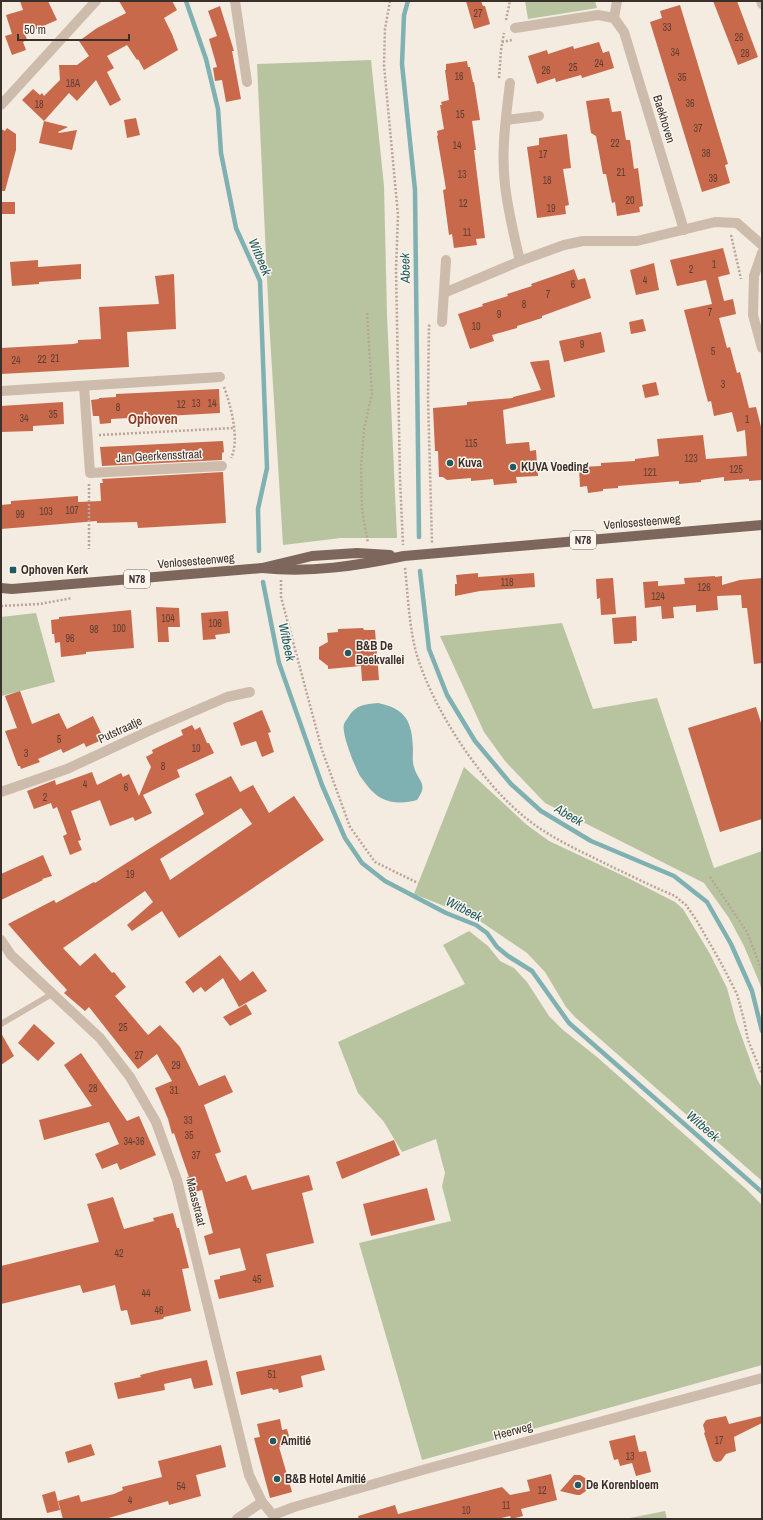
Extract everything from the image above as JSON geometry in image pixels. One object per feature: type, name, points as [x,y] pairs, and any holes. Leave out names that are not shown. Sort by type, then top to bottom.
[{"type":"main road","name":"Venlosesteenweg","points":[[262,568],[281,570],[314,570],[358,565],[404,556],[432,553],[762,525]]},
{"type":"main road","name":"Venlosesteenweg","points":[[1,594],[12,590],[262,568],[312,556],[357,553],[404,556]]},
{"type":"main road","name":"Venlosesteenweg","points":[[1,588],[12,590]]},
{"type":"street","points":[[1,105],[96,1]]},
{"type":"street","points":[[235,1],[247,82]]},
{"type":"street","points":[[510,28],[598,15],[614,18],[617,1]]},
{"type":"street","name":"Baekhoven","points":[[614,18],[624,32],[684,230]]},
{"type":"street","points":[[510,83],[504,150],[505,184],[510,220],[520,261]]},
{"type":"street","points":[[506,120],[538,116]]},
{"type":"street","points":[[444,293],[520,261],[564,245],[583,241],[637,241],[715,222],[730,222],[737,223],[762,244]]},
{"type":"street","points":[[762,253],[754,276],[754,315],[762,348]]},
{"type":"street","points":[[442,322],[446,260]]},
{"type":"street","points":[[1,391],[220,377]]},
{"type":"street","points":[[84,386],[90,473]]},
{"type":"street","name":"Jan Geerkensstraat","points":[[90,473],[222,466]]},
{"type":"street","name":"Putstraatje","points":[[1,792],[67,769],[227,697],[250,692]]},
{"type":"street","name":"Maasstraat","points":[[1,940],[11,955],[100,1038],[130,1077],[156,1122],[178,1180],[249,1475],[262,1502],[274,1517]]},
{"type":"street","name":"Heerweg","points":[[274,1517],[294,1507],[426,1469],[762,1378]]},
{"type":"street","points":[[237,1519],[262,1502]]},
{"type":"lane","points":[[1,1024],[52,994]]},
{"type":"path","points":[[390,1],[385,29],[384,64],[398,215],[396,276],[400,479],[404,556],[412,633],[417,653],[441,710],[457,738],[474,762],[507,800],[527,819],[557,839],[579,851],[675,896],[686,905],[707,937],[737,994],[748,1040],[762,1074]]},
{"type":"path","points":[[506,21],[510,1]]},
{"type":"path","points":[[510,28],[501,50],[498,82],[510,83]]},
{"type":"path","points":[[730,222],[730,230],[741,280]]},
{"type":"path","points":[[367,313],[372,393],[364,430],[361,467],[362,510],[370,554]]},
{"type":"path","points":[[432,553],[428,398],[429,326],[442,322]]},
{"type":"path","points":[[220,377],[231,410],[235,446],[233,457],[228,464],[222,466]]},
{"type":"path","name":"Jan Geerkensstraat","points":[[88,436],[234,428]]},
{"type":"path","points":[[89,549],[88,498],[90,473]]},
{"type":"path","points":[[281,570],[282,597],[322,750],[350,827],[375,862],[418,883]]},
{"type":"path","points":[[710,877],[747,932],[762,971]]},
{"type":"green space","points":[[525,1],[595,1],[597,8],[528,19]]},
{"type":"green space","points":[[371,60],[384,186],[387,315],[397,538],[341,538],[283,545],[269,320],[257,64]]},
{"type":"green space","points":[[36,613],[55,682],[1,696],[1,617]]},
{"type":"green space","points":[[562,623],[593,709],[657,698],[714,868],[762,851],[762,992],[744,946],[729,918],[704,883],[545,803],[505,761],[484,732],[440,636]]},
{"type":"green space","points":[[464,767],[527,825],[549,841],[626,877],[675,902],[683,909],[710,954],[727,988],[736,1021],[757,1079],[762,1088],[762,1181],[575,1017],[566,1007],[545,972],[527,953],[477,919],[414,894]]},
{"type":"green space","points":[[469,931],[488,946],[500,961],[514,968],[527,982],[549,1016],[563,1030],[597,1057],[746,1189],[762,1205],[762,1365],[422,1460],[359,1243],[451,1221],[442,1186],[445,1173],[436,1139],[402,1152],[384,1122],[358,1093],[338,1042],[465,984],[443,945]]},
{"type":"green space","points":[[665,1511],[667,1519],[625,1519]]},
{"type":"water","points":[[378,703],[395,709],[401,713],[409,724],[413,749],[413,765],[422,783],[422,790],[417,800],[408,802],[394,802],[385,800],[378,796],[369,788],[360,776],[352,758],[346,742],[344,723],[352,712],[358,707]]},
{"type":"building","points":[[20,1],[48,1],[57,20],[25,34],[27,40],[23,42],[26,50],[12,55],[5,36],[12,34],[6,15],[23,10]]},
{"type":"building","points":[[119,1],[172,1],[177,10],[164,18],[178,50],[144,70],[138,59],[137,60],[127,45],[107,56],[114,68],[107,72],[121,100],[110,106],[96,80],[77,101],[69,93],[44,121],[22,100],[33,89],[40,95],[42,93],[44,96],[60,80],[59,65],[77,65],[89,56],[79,41],[97,28],[126,13]]},
{"type":"building","points":[[466,1],[481,1],[483,6],[485,6],[490,24],[474,29]]},
{"type":"building","points":[[713,1],[737,1],[758,57],[738,65]]},
{"type":"building","points":[[680,5],[728,164],[725,165],[730,183],[702,192],[650,22],[662,18],[660,11]]},
{"type":"building","points":[[220,6],[234,51],[232,51],[241,99],[226,102],[222,80],[215,81],[213,68],[217,67],[209,39],[217,36],[208,11]]},
{"type":"building","points":[[599,42],[603,53],[609,51],[614,68],[582,78],[581,75],[556,82],[555,78],[537,84],[528,56],[547,50],[548,54],[573,46],[574,49]]},
{"type":"building","points":[[467,61],[474,82],[480,120],[472,121],[476,150],[474,150],[485,238],[476,239],[477,245],[454,248],[452,234],[449,235],[443,190],[446,189],[437,131],[444,129],[440,105],[442,105],[441,102],[449,100],[445,70],[446,64]]},
{"type":"building","points":[[609,98],[612,112],[621,111],[626,140],[630,140],[634,169],[638,168],[643,206],[639,207],[640,212],[617,216],[615,202],[612,203],[606,174],[603,174],[596,136],[591,133],[586,101]]},
{"type":"building","points":[[136,118],[140,135],[127,138],[124,120]]},
{"type":"building","points":[[44,121],[68,127],[58,132],[59,133],[77,130],[72,150],[39,143]]},
{"type":"building","points":[[7,128],[16,134],[16,150],[5,191],[1,191],[1,129],[5,131]]},
{"type":"building","points":[[567,134],[571,168],[563,169],[569,205],[565,206],[566,214],[537,218],[527,147],[539,145],[539,138]]},
{"type":"building","points":[[1,202],[15,202],[15,214],[1,214]]},
{"type":"building","points":[[723,248],[730,274],[718,277],[724,301],[733,299],[736,314],[719,318],[727,348],[730,347],[737,373],[740,372],[749,408],[756,407],[762,431],[762,480],[749,481],[749,479],[724,481],[724,477],[701,480],[701,482],[679,484],[679,481],[618,486],[618,488],[603,489],[603,491],[588,493],[587,486],[580,487],[579,467],[601,466],[601,463],[635,461],[635,459],[659,456],[657,439],[703,435],[706,459],[747,456],[745,430],[737,432],[732,412],[714,416],[711,401],[708,402],[684,310],[712,304],[706,280],[677,286],[670,260]]},
{"type":"building","points":[[38,260],[38,267],[81,264],[81,279],[39,282],[39,284],[12,286],[10,262]]},
{"type":"building","points":[[654,263],[659,290],[636,295],[630,270]]},
{"type":"building","points":[[574,269],[578,280],[585,278],[591,298],[542,316],[542,318],[517,326],[517,328],[492,335],[494,341],[470,349],[458,314],[483,306],[482,304],[508,296],[507,294],[532,286],[531,284]]},
{"type":"building","points":[[174,274],[176,329],[127,332],[129,367],[1,374],[1,348],[73,344],[78,343],[78,340],[101,339],[99,307],[159,304],[155,276]]},
{"type":"building","points":[[643,319],[646,331],[631,334],[629,322]]},
{"type":"building","points":[[601,332],[605,352],[564,362],[559,341]]},
{"type":"building","points":[[549,360],[555,397],[503,410],[506,444],[529,442],[530,451],[536,450],[538,476],[516,477],[517,483],[494,485],[493,479],[471,481],[471,478],[447,480],[443,477],[439,477],[438,451],[435,451],[433,408],[467,405],[467,402],[513,398],[541,390],[530,362]]},
{"type":"building","points":[[656,382],[659,395],[645,398],[642,385]]},
{"type":"building","points":[[219,389],[220,413],[111,419],[111,423],[100,424],[99,416],[93,416],[91,400],[116,397],[116,394]]},
{"type":"building","points":[[63,402],[64,424],[33,426],[33,431],[1,432],[1,406]]},
{"type":"building","points":[[223,441],[224,452],[222,453],[222,460],[102,466],[100,447]]},
{"type":"building","points":[[223,472],[226,523],[138,528],[137,522],[97,523],[97,521],[1,529],[1,505],[11,504],[11,501],[78,496],[78,502],[101,501],[100,483],[103,483],[102,479]]},
{"type":"building","points":[[478,573],[478,577],[534,573],[535,587],[480,591],[455,596],[455,584],[457,584],[456,575]]},
{"type":"building","points":[[722,576],[722,585],[740,580],[762,578],[762,663],[754,664],[747,608],[742,608],[741,595],[717,596],[718,610],[696,612],[696,605],[673,607],[674,618],[662,619],[661,606],[645,608],[643,582],[658,581],[658,586],[685,584],[684,578]]},
{"type":"building","points":[[613,578],[616,614],[601,615],[600,598],[597,599],[596,579]]},
{"type":"building","points":[[156,607],[179,608],[180,627],[168,627],[169,642],[158,642]]},
{"type":"building","points":[[131,610],[134,648],[86,652],[86,654],[61,657],[60,642],[55,643],[54,634],[52,634],[51,620],[59,619],[59,617]]},
{"type":"building","points":[[228,611],[230,633],[215,635],[216,639],[203,640],[201,613]]},
{"type":"building","points":[[636,616],[637,641],[632,641],[632,643],[614,644],[612,618]]},
{"type":"building","name":"B&B De Beekvallei","points":[[363,628],[364,630],[375,630],[379,680],[362,681],[361,666],[328,669],[328,666],[319,659],[319,647],[328,642],[327,633],[338,632],[338,629]]},
{"type":"building","points":[[20,691],[32,724],[59,713],[67,729],[93,716],[104,739],[86,747],[84,743],[63,753],[61,749],[38,759],[40,762],[21,769],[20,766],[18,766],[5,731],[17,728],[5,696]]},
{"type":"building","points":[[756,707],[762,726],[762,819],[720,832],[688,728]]},
{"type":"building","points":[[262,710],[271,732],[268,733],[274,752],[262,757],[256,741],[241,746],[233,723]]},
{"type":"building","points":[[192,725],[195,730],[200,727],[207,743],[209,743],[214,753],[177,770],[180,777],[143,795],[152,813],[135,821],[133,817],[110,826],[100,800],[71,811],[81,840],[78,841],[82,850],[70,855],[63,836],[67,834],[57,807],[53,809],[51,803],[34,809],[27,791],[55,780],[56,785],[92,772],[97,785],[121,773],[123,777],[129,774],[139,796],[151,767],[146,757],[153,753],[152,750],[183,735],[181,730]]},
{"type":"building","points":[[231,776],[240,792],[253,785],[269,813],[294,796],[324,840],[179,938],[162,911],[132,931],[127,925],[153,902],[145,891],[63,948],[80,966],[95,953],[112,973],[114,972],[126,987],[115,996],[148,1035],[160,1025],[180,1047],[199,1086],[225,1075],[233,1092],[204,1105],[221,1152],[215,1154],[226,1182],[246,1175],[252,1190],[309,1175],[313,1190],[302,1193],[314,1243],[266,1254],[274,1287],[219,1299],[214,1280],[220,1279],[220,1276],[246,1270],[240,1248],[209,1255],[204,1236],[213,1233],[202,1190],[192,1193],[187,1177],[189,1177],[174,1133],[172,1134],[168,1119],[155,1088],[172,1081],[157,1054],[138,1069],[89,1007],[85,1011],[64,993],[67,990],[8,924],[54,900],[56,903],[94,882],[95,883],[204,814],[195,794]],"holes":[[[241,808],[252,824],[170,880],[160,859]]]},
{"type":"building","points":[[43,855],[52,876],[42,879],[43,880],[1,900],[1,874]]},
{"type":"building","points":[[220,955],[240,981],[253,971],[267,991],[239,1007],[223,978],[205,992],[201,987],[193,993],[185,982]]},
{"type":"building","points":[[246,1004],[252,1014],[230,1026],[223,1017]]},
{"type":"building","points":[[34,1024],[55,1043],[38,1061],[18,1043]]},
{"type":"building","points":[[1,1033],[14,1056],[1,1065]]},
{"type":"building","points":[[81,1053],[127,1121],[139,1116],[156,1155],[120,1170],[117,1163],[102,1169],[95,1154],[119,1144],[109,1122],[44,1140],[39,1120],[92,1106],[64,1065]]},
{"type":"building","points":[[394,1140],[400,1155],[342,1179],[336,1162]]},
{"type":"building","points":[[427,1188],[435,1220],[371,1236],[363,1204]]},
{"type":"building","points":[[113,1197],[124,1229],[154,1221],[153,1218],[173,1213],[177,1228],[179,1228],[189,1268],[182,1269],[191,1311],[164,1317],[163,1319],[131,1325],[127,1310],[121,1311],[115,1285],[83,1293],[80,1285],[1,1304],[1,1266],[99,1242],[87,1204]]},
{"type":"building","points":[[321,1355],[325,1370],[301,1376],[303,1387],[279,1393],[278,1389],[273,1390],[272,1388],[241,1395],[236,1372]]},
{"type":"building","points":[[207,1360],[213,1385],[194,1389],[191,1378],[164,1384],[165,1390],[118,1399],[114,1383],[141,1377],[140,1375],[160,1370]]},
{"type":"building","points":[[726,1416],[729,1424],[762,1416],[762,1423],[734,1437],[736,1451],[726,1454],[721,1461],[717,1462],[712,1458],[703,1425],[706,1420]]},
{"type":"building","points":[[280,1419],[282,1430],[287,1429],[291,1443],[279,1447],[292,1492],[270,1498],[254,1438],[260,1437],[257,1424]]},
{"type":"building","points":[[635,1435],[639,1452],[646,1451],[651,1472],[636,1476],[632,1463],[620,1466],[618,1459],[614,1460],[609,1441]]},
{"type":"building","points":[[91,1444],[95,1455],[68,1463],[65,1452]]},
{"type":"building","points":[[221,1445],[226,1467],[196,1475],[201,1496],[169,1505],[168,1501],[105,1519],[63,1519],[58,1501],[79,1495],[81,1502],[114,1494],[123,1490],[122,1487],[162,1477],[158,1461]]},
{"type":"building","points":[[551,1474],[557,1500],[521,1509],[523,1516],[511,1519],[510,1516],[497,1519],[359,1519],[358,1516],[395,1505],[398,1514],[502,1487],[510,1495],[530,1491],[527,1480]]},
{"type":"building","name":"De Korenbloem","points":[[574,1475],[580,1475],[585,1478],[588,1484],[586,1491],[580,1495],[577,1495],[560,1491]]},
{"type":"building","points":[[55,1491],[60,1510],[47,1513],[42,1495]]},
{"type":"waterway","name":"Witbeek","points":[[186,1],[206,59],[218,109],[221,153],[236,228],[260,281],[267,468],[258,509],[259,551]]},
{"type":"waterway","name":"Abeek","points":[[408,1],[404,15],[402,64],[415,190],[419,537]]},
{"type":"waterway","name":"Abeek","points":[[420,571],[429,649],[447,695],[475,741],[511,784],[541,811],[591,841],[674,876],[707,902],[731,944],[752,991],[762,1031]]},
{"type":"waterway","name":"Witbeek","points":[[263,582],[279,663],[322,785],[345,838],[362,863],[385,881],[446,913],[476,925],[487,933],[497,947],[508,956],[532,971],[569,1023],[762,1192]]},
{"type":"place","name":"Kuva","points":[[450,463]]},
{"type":"place","name":"KUVA Voeding","points":[[513,467]]},
{"type":"place","name":"Ophoven Kerk","points":[[13,570]]},
{"type":"place","name":"B&B De Beekvallei","points":[[348,653]]},
{"type":"place","name":"Amitié","points":[[273,1441]]},
{"type":"place","name":"B&B Hotel Amitié","points":[[277,1479]]},
{"type":"place","name":"De Korenbloem","points":[[578,1485]]},
{"type":"district","name":"Ophoven","points":[[153,419]]}]
